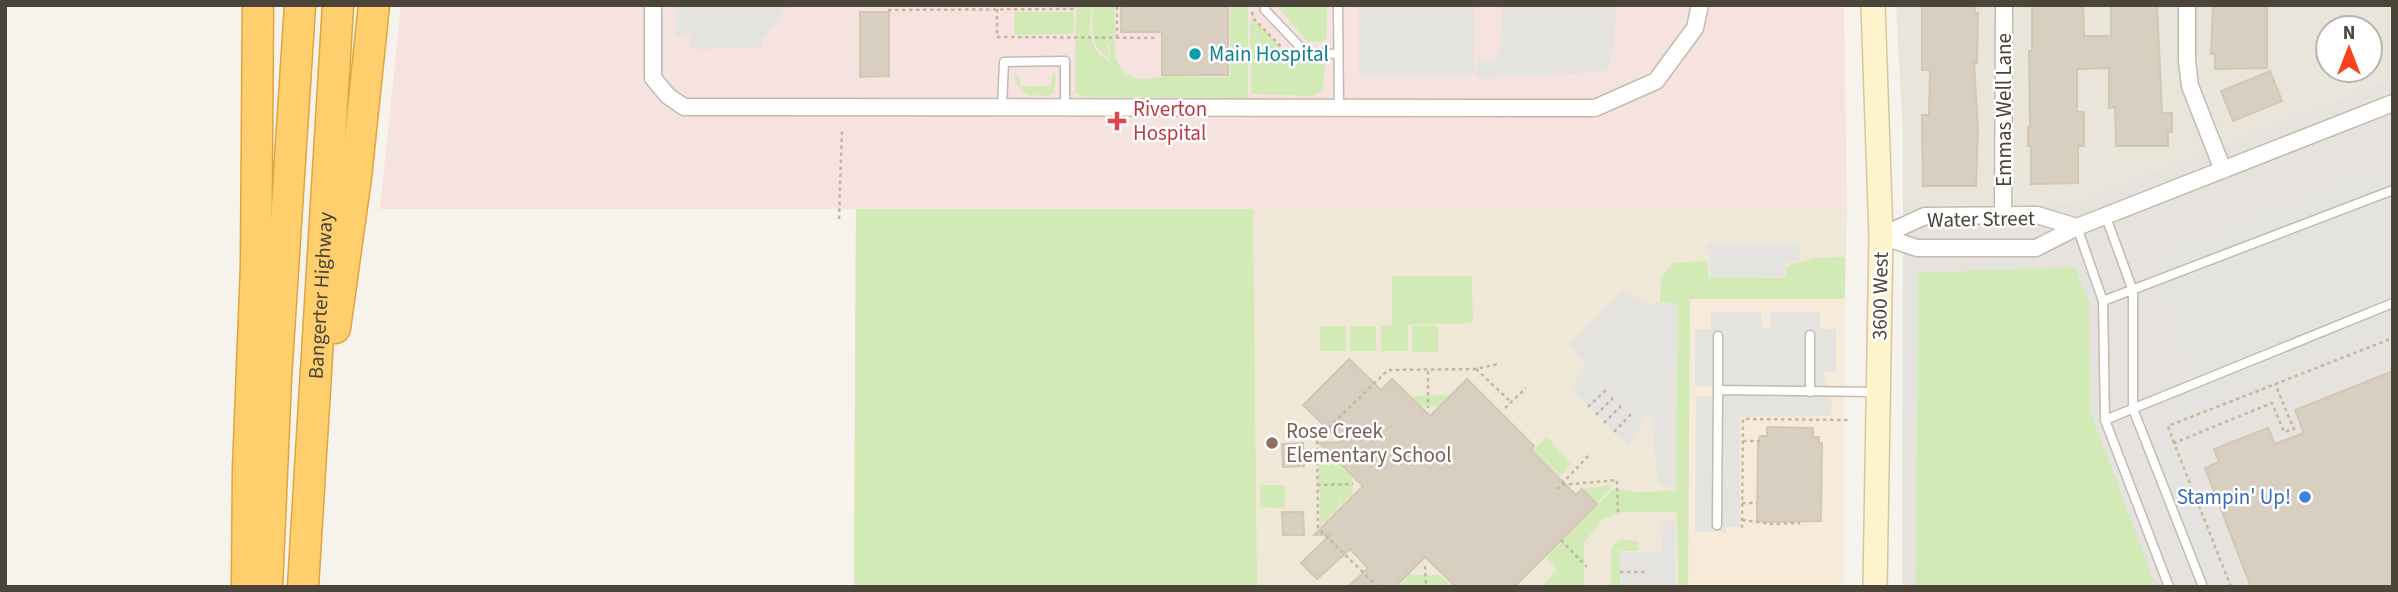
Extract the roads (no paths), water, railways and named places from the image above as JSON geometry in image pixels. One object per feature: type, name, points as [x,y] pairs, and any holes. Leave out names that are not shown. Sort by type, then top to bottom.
[{"type":"highway","points":[[247,587],[248,470],[256,266],[258,5]]},
{"type":"highway","name":"Bangerter Highway","points":[[267,587],[276,378],[300,5]]},
{"type":"highway","name":"Bangerter Highway","points":[[303,587],[338,5]]},
{"type":"highway","points":[[311,430],[330,351],[345,266],[374,5]]},
{"type":"main road","name":"3600 West","points":[[1873,5],[1881,236],[1875,587]]},
{"type":"street","points":[[653,5],[653,78],[668,96],[684,107],[1595,108],[1656,82],[1695,28],[1700,5]]},
{"type":"street","name":"Emmas Well Lane","points":[[2003,216],[2004,5]]},
{"type":"street","points":[[2187,5],[2190,86],[2224,170]]},
{"type":"street","name":"Water Street","points":[[1881,236],[1917,248],[2036,248],[2077,227],[2393,104]]},
{"type":"street","name":"Water Street","points":[[1881,236],[1925,216],[2037,215],[2077,227]]},
{"type":"lane","points":[[1265,5],[1265,10],[1306,53],[1338,54]]},
{"type":"lane","points":[[1338,5],[1339,107]]},
{"type":"lane","points":[[1002,107],[1004,62],[1065,61],[1065,107]]},
{"type":"lane","points":[[2103,302],[2393,190]]},
{"type":"lane","points":[[2106,217],[2133,291],[2133,409],[2203,587]]},
{"type":"lane","points":[[2077,227],[2103,302],[2105,420],[2169,587]]},
{"type":"lane","points":[[2105,420],[2393,303]]},
{"type":"lane","points":[[1810,335],[1810,392]]},
{"type":"lane","points":[[1717,525],[1718,336]]},
{"type":"lane","points":[[1718,390],[1878,392]]},
{"type":"place","name":"Main Hospital","points":[[1195,54]]},
{"type":"place","name":"Riverton Hospital","points":[[1117,121]]},
{"type":"place","name":"Rose Creek Elementary School","points":[[1272,443]]},
{"type":"place","name":"Stampin' Up!","points":[[2305,497]]}]
